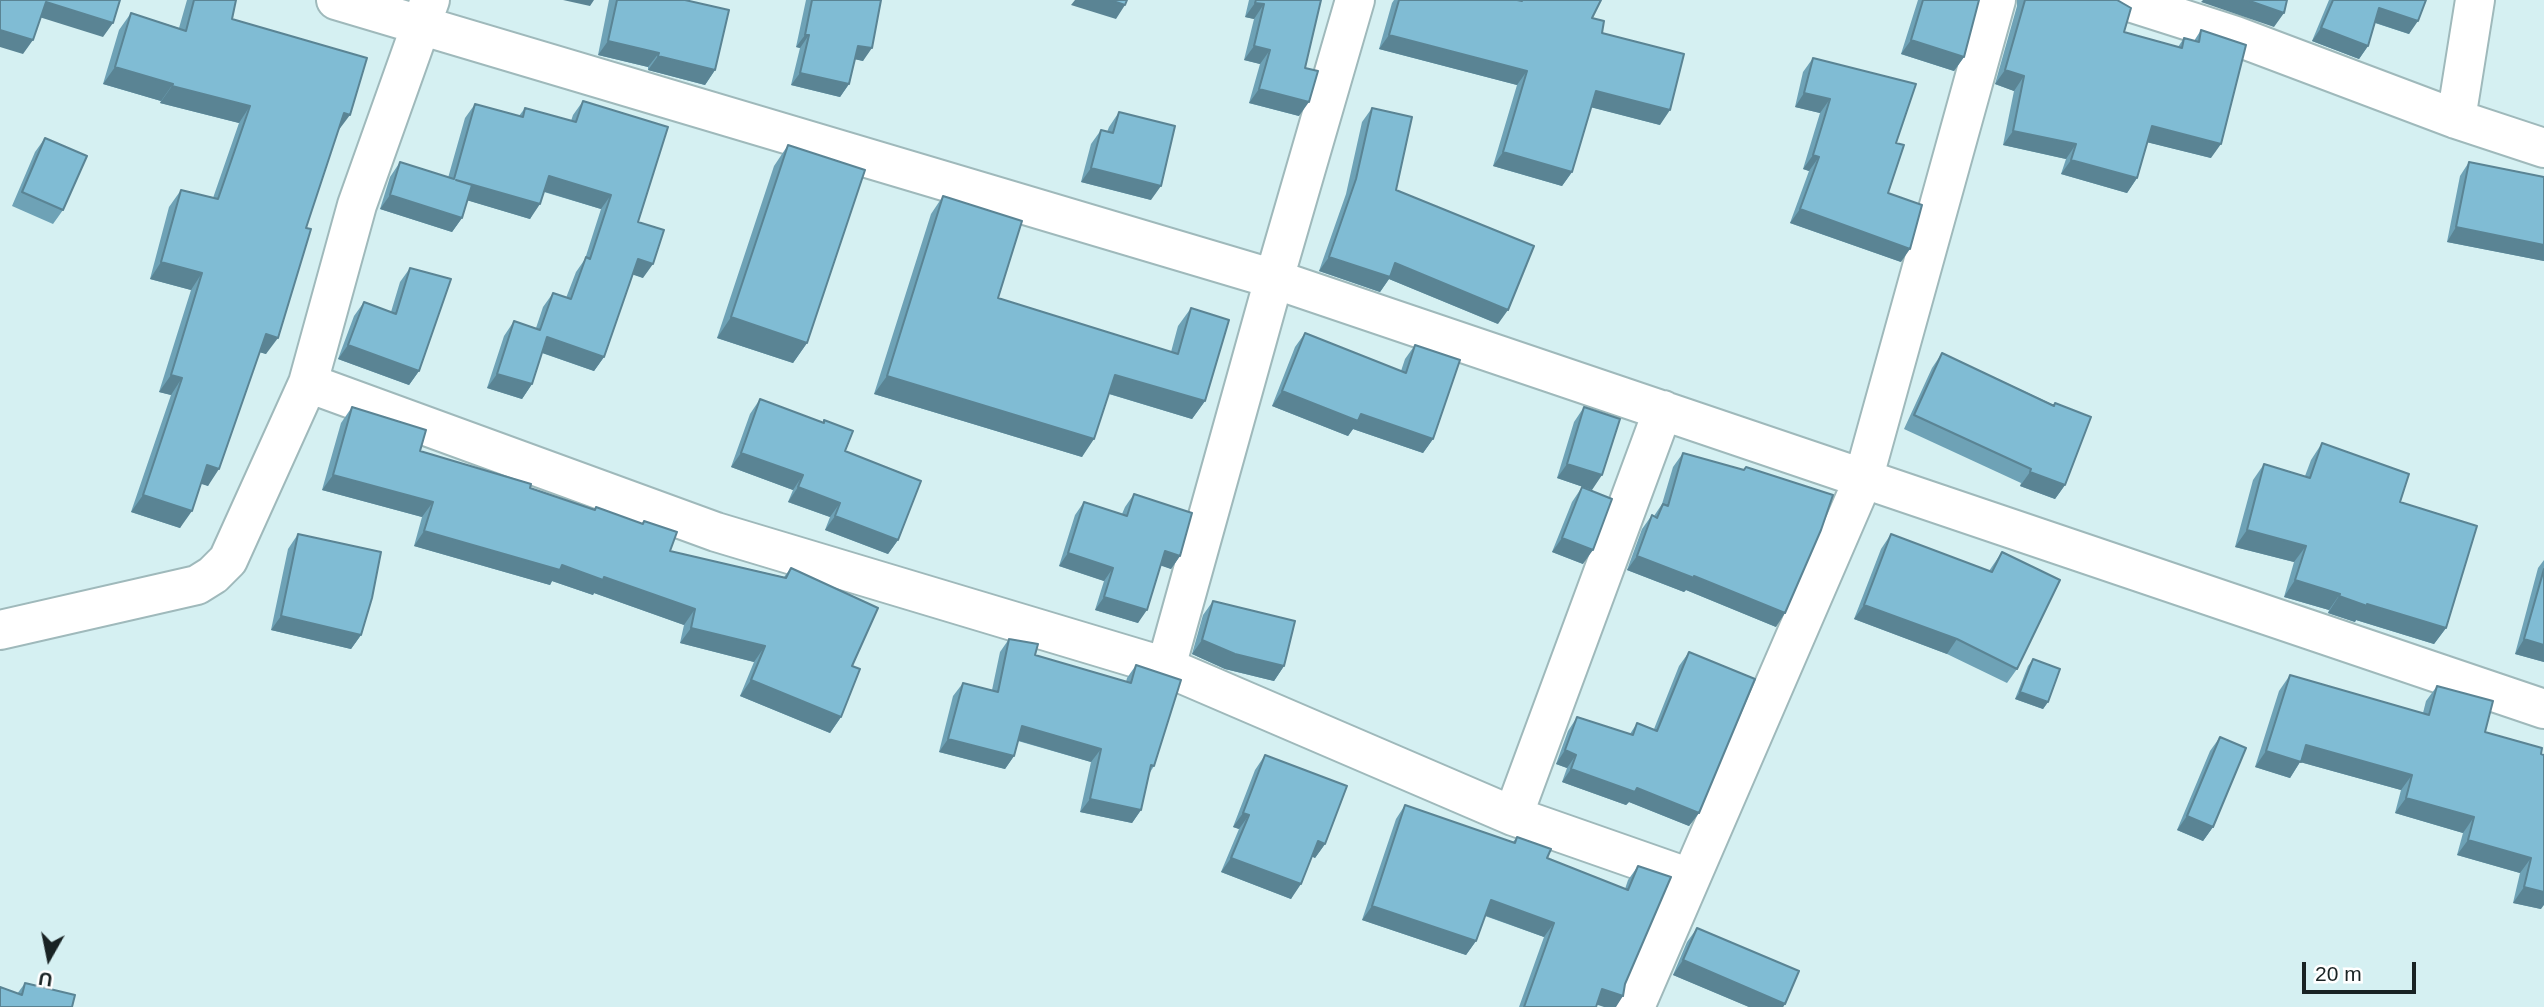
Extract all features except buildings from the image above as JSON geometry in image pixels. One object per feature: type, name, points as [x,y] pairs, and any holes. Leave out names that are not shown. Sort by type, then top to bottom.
[{"type":"street","points":[[335,0],[425,13],[1274,279],[2544,709]]},
{"type":"street","points":[[1166,667],[1355,0]]},
{"type":"street","points":[[1635,1007],[1863,480],[1996,0]]},
{"type":"street","points":[[2123,0],[2233,35],[2456,119],[2544,148]]},
{"type":"street","points":[[2456,119],[2475,0]]},
{"type":"street","points":[[0,631],[197,585],[213,575],[228,560],[308,383],[357,205],[425,13]]},
{"type":"street","points":[[308,383],[716,532],[1166,667],[1513,816],[1690,878]]},
{"type":"street","points":[[1513,816],[1663,410]]}]
